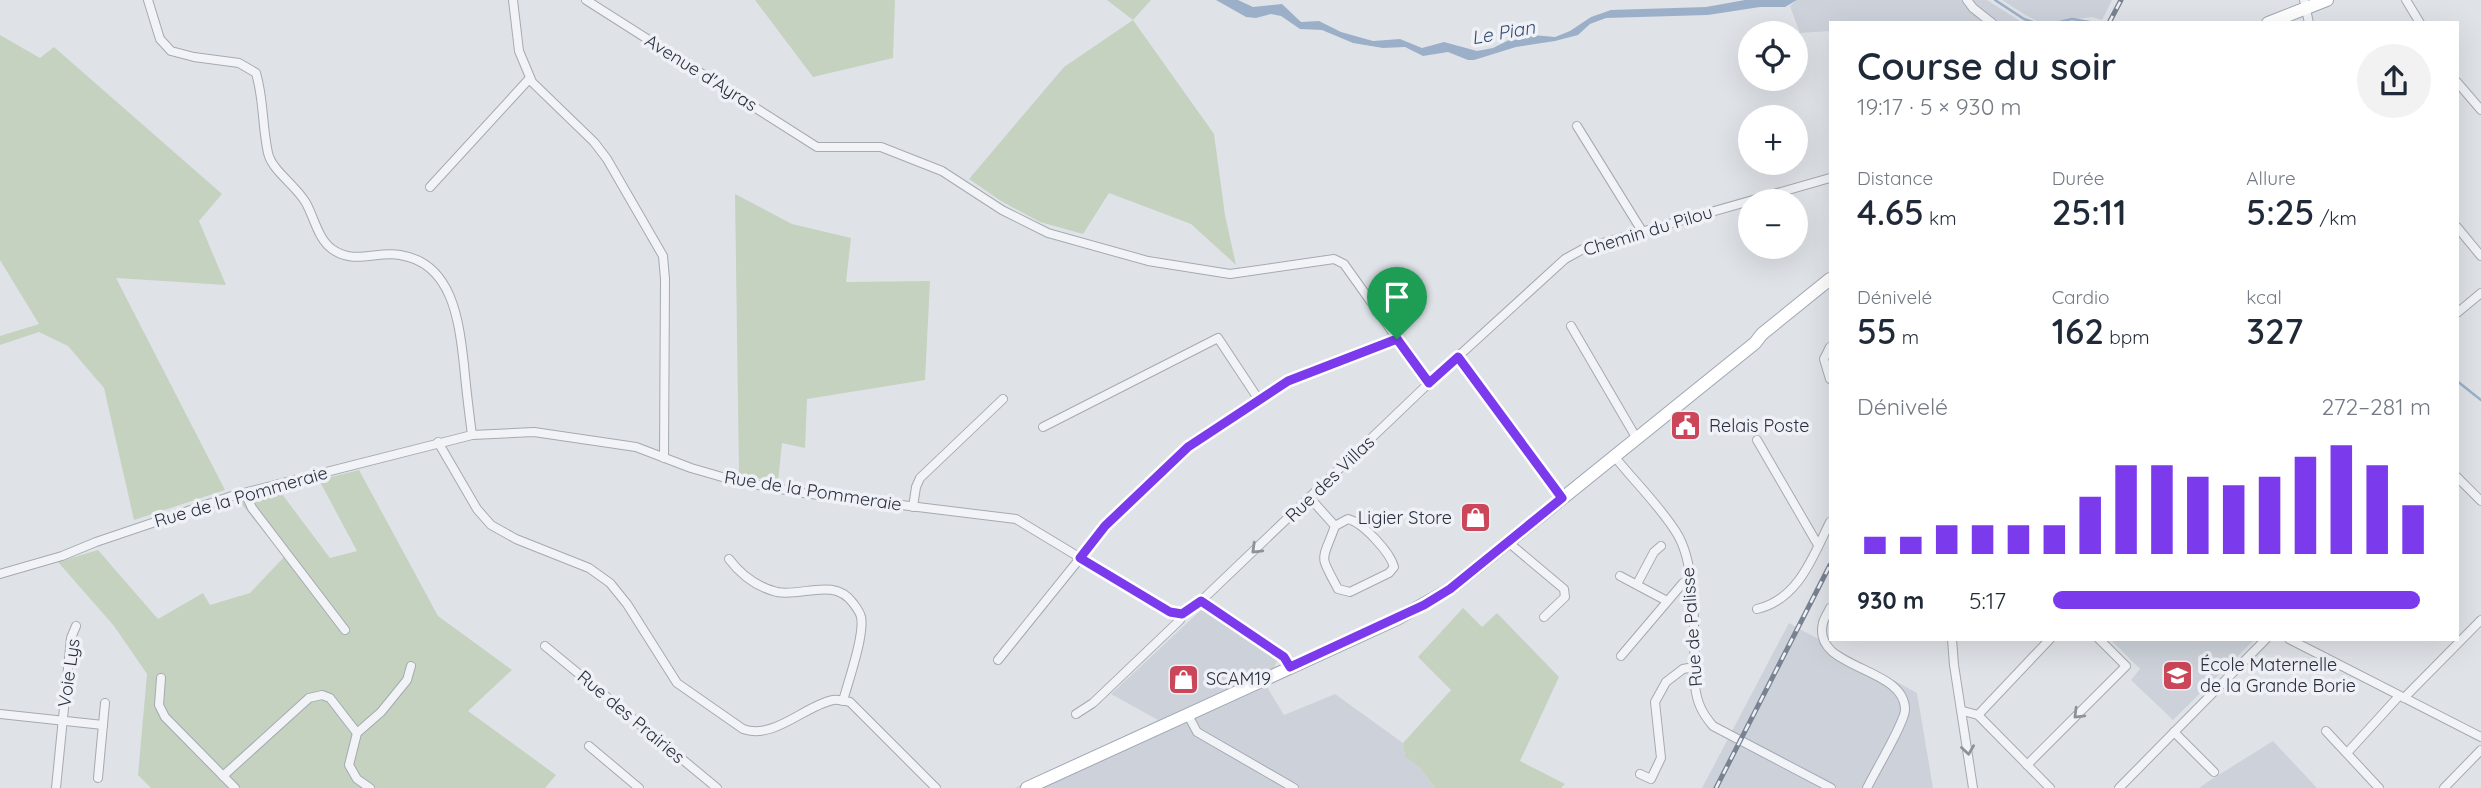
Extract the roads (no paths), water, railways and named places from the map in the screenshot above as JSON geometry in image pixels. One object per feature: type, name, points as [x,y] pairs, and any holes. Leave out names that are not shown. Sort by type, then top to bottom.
[{"type":"main road","points":[[2272,21],[2305,4],[2327,0]]},
{"type":"main road","points":[[1027,788],[1424,605],[1450,589],[1755,343],[1762,334],[1829,280]]},
{"type":"main road","points":[[1755,343],[1765,340],[1829,290]]},
{"type":"street","points":[[148,0],[160,39],[172,51],[194,58],[239,63],[256,74],[262,91],[268,152],[272,165],[290,181],[306,202],[320,234],[330,248],[343,255],[360,258],[397,254],[416,259],[430,268],[443,282],[452,301],[460,331],[472,435]]},
{"type":"street","points":[[513,0],[520,51],[532,82],[594,142],[607,159],[663,256],[664,458]]},
{"type":"street","name":"Avenue d'Ayras","points":[[586,0],[817,147],[881,147],[942,171],[1002,210],[1048,233],[1148,261],[1230,274],[1334,260],[1344,264],[1397,339]]},
{"type":"street","points":[[1967,0],[1989,21]]},
{"type":"street","points":[[2406,0],[2419,21]]},
{"type":"street","points":[[430,187],[530,78]]},
{"type":"street","points":[[2459,84],[2481,110]]},
{"type":"street","points":[[1577,127],[1642,231]]},
{"type":"street","name":"Chemin du Pilou","points":[[1458,357],[1565,259],[1585,248],[1829,178]]},
{"type":"street","points":[[2459,229],[2481,256]]},
{"type":"street","points":[[2459,311],[2481,293]]},
{"type":"street","points":[[1571,326],[1637,439]]},
{"type":"street","points":[[1043,427],[1218,338],[1259,400]]},
{"type":"street","points":[[998,660],[1105,526],[1188,447],[1288,381],[1397,339],[1429,383]]},
{"type":"street","points":[[1829,349],[1824,359],[1829,376]]},
{"type":"street","points":[[1458,357],[1562,498]]},
{"type":"street","name":"Rue des Villas","points":[[1201,601],[1458,357]]},
{"type":"street","points":[[913,507],[920,478],[1003,399]]},
{"type":"street","name":"Rue de la Pommeraie","points":[[0,574],[62,556],[156,521],[245,493],[438,442],[472,435],[534,432],[636,447],[736,481],[803,493],[1016,519],[1170,612],[1182,614]]},
{"type":"street","points":[[1757,440],[1818,545]]},
{"type":"street","points":[[438,442],[477,509],[491,525],[516,539],[589,568],[610,583],[627,604],[677,684],[743,729],[753,732],[767,729],[835,699],[850,702],[936,788]]},
{"type":"street","name":"Rue de Palisse","points":[[1614,456],[1676,532],[1686,552],[1691,581],[1697,701],[1702,713],[1713,726],[1831,788]]},
{"type":"street","points":[[2459,479],[2481,501]]},
{"type":"street","points":[[245,493],[252,508],[345,630]]},
{"type":"street","points":[[1310,498],[1335,526]]},
{"type":"street","points":[[1348,519],[1357,522],[1392,558],[1394,567],[1389,573],[1350,592],[1338,589],[1322,556],[1335,526],[1348,519]]},
{"type":"street","points":[[1757,609],[1769,606],[1789,593],[1800,581],[1829,524]]},
{"type":"street","points":[[1508,542],[1564,589],[1565,597],[1544,617]]},
{"type":"street","points":[[1637,584],[1654,552],[1661,546]]},
{"type":"street","points":[[729,559],[738,571],[758,585],[779,592],[837,590],[851,600],[861,615],[861,631],[843,701]]},
{"type":"street","points":[[1620,576],[1667,601]]},
{"type":"street","points":[[1621,656],[1667,601],[1684,583],[1691,581]]},
{"type":"street","points":[[1076,714],[1093,703],[1180,620],[1182,614],[1201,601],[1284,657],[1290,667]]},
{"type":"street","points":[[1829,610],[1823,623],[1823,637],[1830,648],[1839,657],[1891,684],[1902,695],[1905,711],[1903,719],[1867,788]]},
{"type":"street","points":[[2347,753],[2481,620]]},
{"type":"street","name":"Voie Lys","points":[[56,788],[71,638],[76,626]]},
{"type":"street","points":[[1952,641],[1973,788]]},
{"type":"street","points":[[1978,715],[2048,641]]},
{"type":"street","points":[[2027,765],[2126,666],[2101,641]]},
{"type":"street","points":[[2119,788],[2264,641]]},
{"type":"street","points":[[2293,641],[2481,737]]},
{"type":"street","name":"Rue des Prairies","points":[[545,646],[717,788]]},
{"type":"street","points":[[370,788],[358,779],[349,765],[357,733],[381,712],[407,680],[411,666]]},
{"type":"street","points":[[1640,774],[1651,779],[1661,758],[1656,702],[1666,682],[1683,669],[1694,667]]},
{"type":"street","points":[[161,678],[159,705],[164,717],[234,788]]},
{"type":"street","points":[[223,776],[309,698],[322,695],[330,698],[357,733]]},
{"type":"street","points":[[98,778],[105,703]]},
{"type":"street","points":[[1963,711],[1978,715],[2050,788]]},
{"type":"street","points":[[0,714],[63,721]]},
{"type":"street","points":[[1188,715],[1197,732],[1294,788]]},
{"type":"street","name":"Voie Lys","points":[[63,721],[103,725]]},
{"type":"street","points":[[2326,731],[2379,788]]},
{"type":"street","points":[[2174,732],[2214,772]]},
{"type":"street","points":[[589,746],[639,788]]},
{"type":"street","points":[[2444,788],[2481,750]]},
{"type":"water","points":[[1216,0],[1238,0],[1253,7],[1282,4],[1301,22],[1319,21],[1341,32],[1373,41],[1400,39],[1422,48],[1444,42],[1477,51],[1493,48],[1521,34],[1555,37],[1591,17],[1611,10],[1706,7],[1745,0],[1797,0],[1785,7],[1760,7],[1708,15],[1606,18],[1590,24],[1578,35],[1468,60],[1448,52],[1423,56],[1405,47],[1383,48],[1353,43],[1322,30],[1300,29],[1281,16],[1271,14],[1256,18],[1246,17]]},
{"type":"waterway","name":"Le Pian","points":[[1995,0],[2030,21]]},
{"type":"waterway","name":"Le Pian","points":[[2064,21],[2084,21]]},
{"type":"waterway","name":"Le Pian","points":[[2459,383],[2481,400]]},
{"type":"railway","points":[[2110,21],[2121,0]]},
{"type":"railway","points":[[1716,788],[1829,567]]},
{"type":"place","name":"Relais Poste","points":[[1686,426]]},
{"type":"place","name":"Ligier Store","points":[[1475,518]]},
{"type":"place","name":"École Maternelle de la Grande Borie","points":[[2177,675]]},
{"type":"place","name":"SCAM19","points":[[1183,679]]}]
